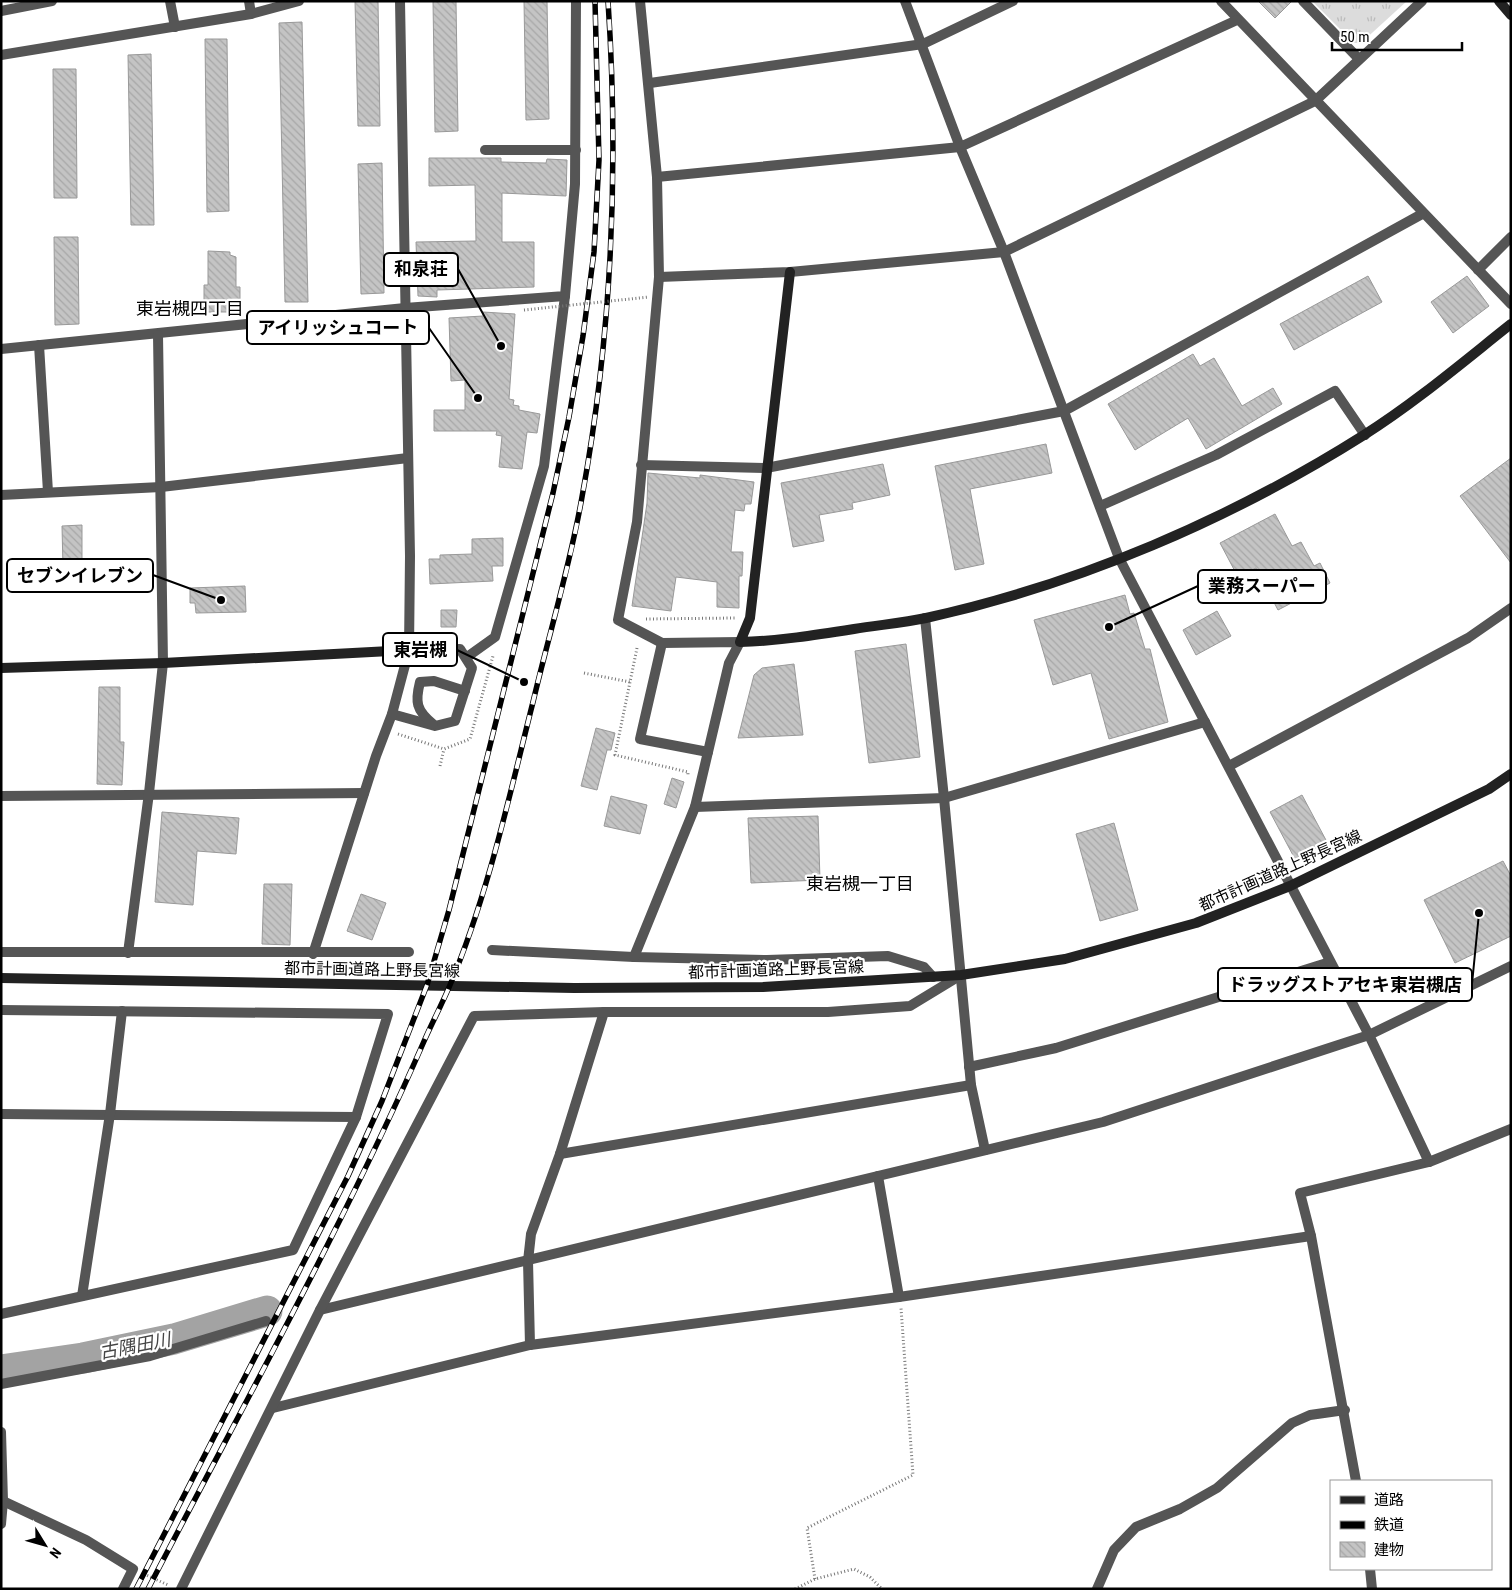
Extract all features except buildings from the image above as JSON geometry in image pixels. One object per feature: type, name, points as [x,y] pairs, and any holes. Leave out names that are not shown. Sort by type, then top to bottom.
[{"type":"street","points":[[1,11],[52,1]]},
{"type":"street","points":[[170,1],[175,27]]},
{"type":"street","points":[[249,1],[251,14]]},
{"type":"street","points":[[1,55],[251,14],[299,1]]},
{"type":"street","points":[[313,954],[364,793],[392,714],[409,650],[410,556],[404,308],[400,1]]},
{"type":"street","points":[[467,657],[495,637],[544,466],[566,296],[576,184],[576,1]]},
{"type":"street","points":[[640,1],[650,83],[658,177],[659,277],[641,465],[638,522],[618,620],[662,644],[778,641],[924,618],[1024,592],[1119,558],[1219,517],[1364,435],[1434,386],[1511,324]]},
{"type":"street","points":[[905,1],[923,44],[960,147],[1004,252],[1119,558],[1369,1035],[1429,1162]]},
{"type":"street","points":[[650,83],[923,44],[1013,1]]},
{"type":"street","points":[[1221,1],[1422,214],[1511,304]]},
{"type":"street","points":[[1302,1],[1360,60]]},
{"type":"street","points":[[659,277],[790,272],[1004,252],[1315,101],[1422,1]]},
{"type":"street","points":[[1498,1],[1511,14]]},
{"type":"street","points":[[658,177],[960,147],[1237,20]]},
{"type":"street","points":[[485,150],[576,150]]},
{"type":"street","points":[[641,465],[766,468],[1064,411],[1422,214]]},
{"type":"street","points":[[1478,270],[1511,237]]},
{"type":"street","points":[[634,957],[695,807],[729,664],[750,618],[790,272]]},
{"type":"street","points":[[1,349],[404,308],[566,296]]},
{"type":"street","points":[[128,953],[149,793],[163,663],[158,334]]},
{"type":"street","points":[[39,345],[48,492]]},
{"type":"street","points":[[1100,506],[1216,455],[1335,391],[1364,435]]},
{"type":"street","points":[[1,495],[161,488],[408,458]]},
{"type":"street","points":[[1229,766],[1468,638],[1511,608]]},
{"type":"street","points":[[924,618],[944,798],[971,1085],[985,1150]]},
{"type":"street","points":[[662,644],[640,739],[708,752]]},
{"type":"street","points":[[1,668],[163,663],[460,648],[472,668],[455,721],[435,726],[392,714]]},
{"type":"street","points":[[435,726],[422,715],[416,699],[420,682],[434,680],[465,691]]},
{"type":"street","points":[[695,807],[944,798],[1205,722]]},
{"type":"street","name":"都市計画道路上野長宮線","points":[[1,978],[574,988],[763,987],[961,975],[1065,959],[1196,923],[1290,886],[1480,793],[1511,774]]},
{"type":"street","points":[[1,796],[149,793],[364,793]]},
{"type":"street","points":[[492,950],[634,957],[767,960],[888,956],[924,967],[934,977]]},
{"type":"street","points":[[1,952],[313,954],[409,952]]},
{"type":"street","points":[[969,1067],[1056,1048],[1330,962]]},
{"type":"street","points":[[320,1310],[1103,1122],[1369,1035],[1511,966]]},
{"type":"street","points":[[180,1589],[273,1408],[320,1310],[474,1016],[604,1012],[828,1012],[910,1006],[961,975]]},
{"type":"street","points":[[1,1010],[388,1014],[356,1118],[293,1250],[1,1314]]},
{"type":"street","points":[[82,1296],[110,1114],[122,1011]]},
{"type":"street","points":[[530,1345],[528,1261],[531,1234],[560,1154],[604,1012]]},
{"type":"street","points":[[560,1154],[971,1085]]},
{"type":"street","points":[[1,1114],[356,1118]]},
{"type":"street","points":[[1356,1480],[1311,1236],[1300,1193],[1429,1162],[1511,1129]]},
{"type":"street","points":[[878,1176],[900,1297]]},
{"type":"street","points":[[273,1408],[530,1345],[900,1297],[1311,1236]]},
{"type":"street","points":[[1,1384],[150,1356],[266,1321]]},
{"type":"street","points":[[1097,1589],[1114,1550],[1136,1527],[1180,1509],[1217,1488],[1292,1423],[1310,1415],[1344,1410]]},
{"type":"street","points":[[1,1432],[3,1501],[1,1524]]},
{"type":"street","points":[[3,1501],[86,1540],[133,1569],[123,1589]]},
{"type":"street","points":[[1370,1570],[1372,1589]]},
{"type":"path","points":[[524,310],[649,297]]},
{"type":"path","points":[[524,305],[552,303],[558,309]]},
{"type":"path","points":[[637,619],[735,618]]},
{"type":"path","points":[[637,648],[615,755],[688,772],[688,782]]},
{"type":"path","points":[[395,733],[444,749],[470,739],[492,656]]},
{"type":"path","points":[[584,673],[630,682]]},
{"type":"path","points":[[440,766],[444,749]]},
{"type":"path","points":[[815,1579],[807,1528],[912,1475],[900,1297]]},
{"type":"path","points":[[133,1569],[176,1589]]},
{"type":"path","points":[[795,1589],[815,1579],[854,1569],[870,1578],[882,1589]]},
{"type":"green space","points":[[1312,1],[1407,1],[1361,43],[1354,43]]},
{"type":"waterway","name":"古隅田川","points":[[1,1370],[83,1358],[174,1339],[267,1311]]},
{"type":"railway","points":[[136,1589],[348,1176],[382,1101],[427,985],[449,910],[553,493],[583,336],[594,252],[599,160],[595,1]]},
{"type":"railway","points":[[148,1589],[291,1316],[360,1179],[450,985],[487,881],[572,549],[592,436],[606,312],[613,188],[613,126],[608,1]]},
{"type":"place","name":"和泉荘","points":[[501,346]]},
{"type":"place","name":"アイリッシュコート","points":[[478,398]]},
{"type":"place","name":"セブンイレブン","points":[[221,600]]},
{"type":"place","name":"業務スーパー","points":[[1109,627]]},
{"type":"place","name":"東岩槻","points":[[524,682]]},
{"type":"place","name":"ドラッグストアセキ東岩槻店","points":[[1479,913]]},
{"type":"district","name":"東岩槻四丁目","points":[[190,309]]},
{"type":"district","name":"東岩槻一丁目","points":[[860,884]]}]
